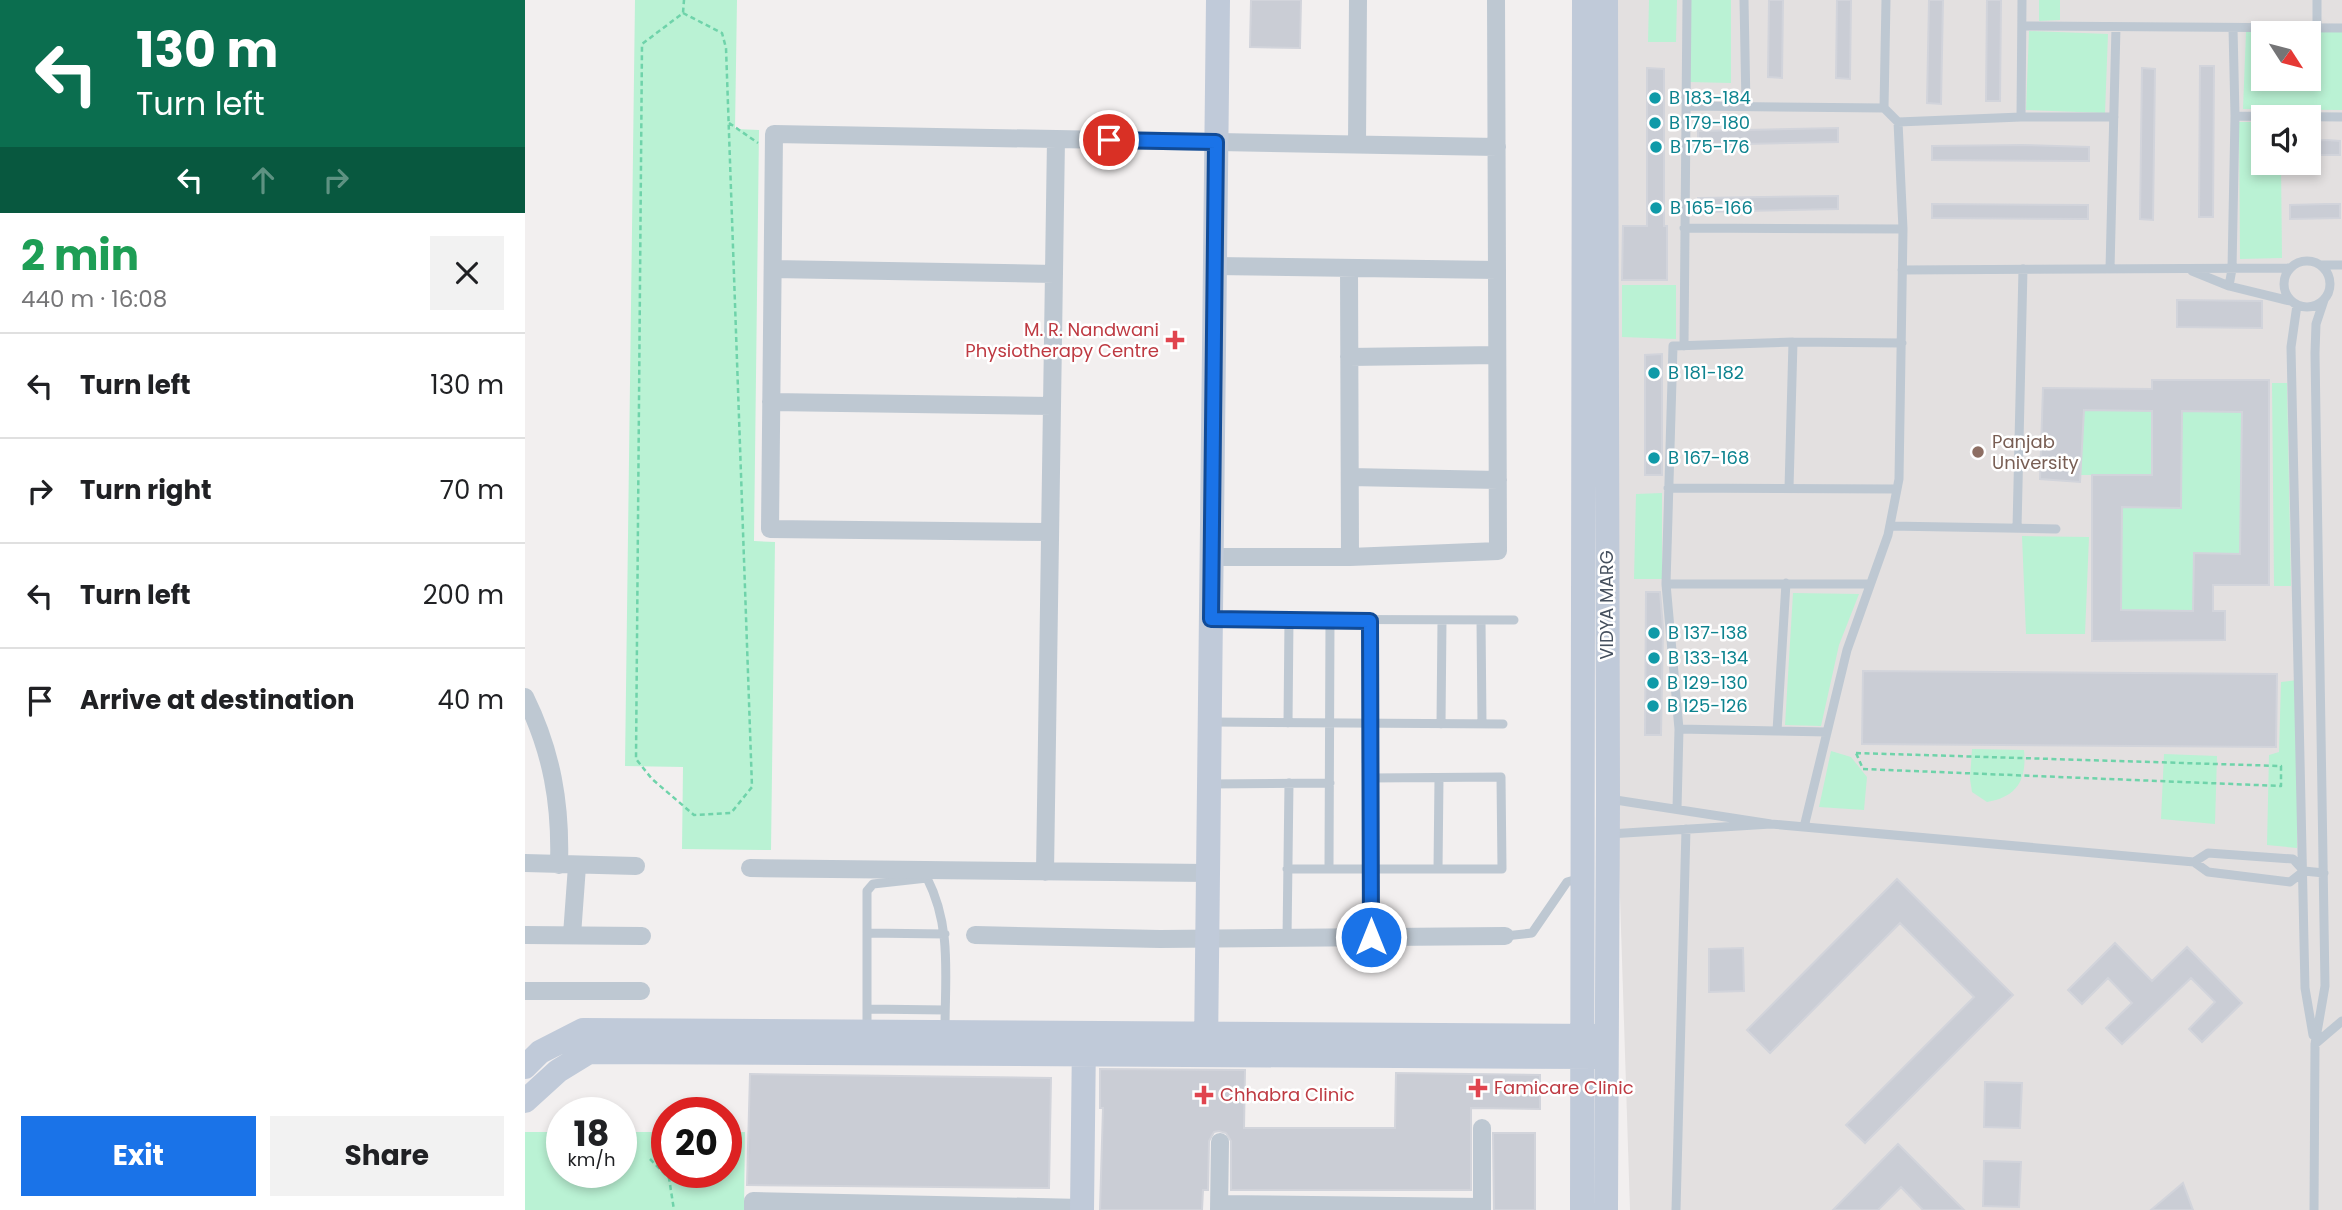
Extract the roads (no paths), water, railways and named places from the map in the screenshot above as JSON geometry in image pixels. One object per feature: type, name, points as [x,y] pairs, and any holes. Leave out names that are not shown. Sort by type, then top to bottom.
[{"type":"street","points":[[1207,1044],[1218,0]]},
{"type":"street","points":[[1357,144],[1358,0]]},
{"type":"street","points":[[1212,557],[1350,557],[1498,551],[1496,0]]},
{"type":"street","name":"VIDYA MARG","points":[[1584,0],[1597,816],[1583,877],[1607,1210]]},
{"type":"street","name":"VIDYA MARG","points":[[1582,1210],[1595,1046],[1606,0]]},
{"type":"street","points":[[1050,532],[770,529],[774,134],[1497,147]]},
{"type":"street","points":[[1045,872],[1056,139]]},
{"type":"street","points":[[1215,267],[1497,270]]},
{"type":"street","points":[[1349,268],[1350,557]]},
{"type":"street","points":[[773,270],[1054,274]]},
{"type":"street","points":[[1349,357],[1497,355]]},
{"type":"street","points":[[771,402],[1052,406]]},
{"type":"street","points":[[1350,477],[1498,480]]},
{"type":"street","points":[[525,697],[539,727],[553,776],[568,865],[572,935]]},
{"type":"street","points":[[525,863],[636,866]]},
{"type":"street","points":[[750,868],[927,874],[1208,873]]},
{"type":"street","points":[[525,935],[642,936]]},
{"type":"street","points":[[975,935],[1208,939],[1505,936]]},
{"type":"street","points":[[525,991],[641,991]]},
{"type":"street","points":[[525,1101],[558,1071],[589,1052],[868,1031],[945,1021],[1084,1043]]},
{"type":"street","points":[[525,1067],[540,1052],[583,1030],[868,1031],[1084,1043],[1595,1046]]},
{"type":"street","points":[[753,1210],[753,1200],[1082,1209],[1084,1043]]},
{"type":"street","points":[[1220,1142],[1219,1207],[1482,1208],[1482,1128]]},
{"type":"lane","points":[[1685,346],[1687,0]]},
{"type":"lane","points":[[1744,0],[1747,106]]},
{"type":"lane","points":[[1884,108],[1886,0]]},
{"type":"lane","points":[[2021,117],[2022,0]]},
{"type":"lane","points":[[2317,0],[2317,21]]},
{"type":"lane","points":[[2022,26],[2251,28]]},
{"type":"lane","points":[[2110,269],[2116,27]]},
{"type":"lane","points":[[2321,27],[2342,28]]},
{"type":"lane","points":[[2229,286],[2232,269],[2235,116],[2234,28]]},
{"type":"lane","points":[[1686,106],[1884,108],[1898,122],[1903,229],[1901,432],[1897,489],[1890,526],[1846,650],[1804,827]]},
{"type":"lane","points":[[2235,116],[2342,117]]},
{"type":"lane","points":[[1898,122],[2021,117],[2114,117]]},
{"type":"lane","points":[[1684,228],[1903,229]]},
{"type":"lane","points":[[1902,270],[2290,268],[2306,261],[2321,265],[2342,265]]},
{"type":"lane","points":[[2314,1210],[2315,1044],[2325,986],[2315,353],[2316,324],[2330,284],[2321,265]]},
{"type":"lane","points":[[2290,268],[2283,285],[2285,294],[2293,303],[2291,347],[2305,988],[2315,1044]]},
{"type":"lane","points":[[2017,528],[2023,269]]},
{"type":"lane","points":[[2185,269],[2229,286],[2307,307],[2324,300]]},
{"type":"lane","points":[[2330,284],[2342,282]]},
{"type":"lane","points":[[1678,809],[1679,729],[1666,584],[1673,346],[1793,342],[1902,343]]},
{"type":"lane","points":[[1789,488],[1793,342]]},
{"type":"lane","points":[[1668,488],[1897,489]]},
{"type":"lane","points":[[1890,526],[2056,529]]},
{"type":"lane","points":[[1777,731],[1786,583]]},
{"type":"lane","points":[[1666,584],[1870,584]]},
{"type":"lane","points":[[1211,619],[1514,620]]},
{"type":"lane","points":[[1288,723],[1289,620]]},
{"type":"lane","points":[[1329,868],[1330,620]]},
{"type":"lane","points":[[1441,724],[1442,620]]},
{"type":"lane","points":[[1481,620],[1482,724]]},
{"type":"lane","points":[[1370,621],[1371,937]]},
{"type":"lane","points":[[1210,722],[1503,724]]},
{"type":"lane","points":[[1679,729],[1826,732]]},
{"type":"lane","points":[[1287,869],[1502,869],[1501,777],[1370,778]]},
{"type":"lane","points":[[1438,869],[1439,778]]},
{"type":"lane","points":[[1287,938],[1289,783]]},
{"type":"lane","points":[[1209,784],[1330,783]]},
{"type":"lane","points":[[1597,816],[1678,809],[1771,824],[2194,862],[2208,872],[2290,882],[2304,872],[2323,873]]},
{"type":"lane","points":[[1597,816],[1686,829],[1771,824]]},
{"type":"lane","points":[[1676,1210],[1686,829]]},
{"type":"lane","points":[[2194,862],[2208,853],[2293,859],[2304,872]]},
{"type":"lane","points":[[868,1031],[867,891],[870,886],[927,874],[945,934],[945,1021]]},
{"type":"lane","points":[[1505,936],[1532,933],[1567,882],[1583,877]]},
{"type":"lane","points":[[867,933],[945,934]]},
{"type":"lane","points":[[2315,1044],[2342,1020]]},
{"type":"place","name":"B 183-184","points":[[1655,98]]},
{"type":"place","name":"B 179-180","points":[[1655,123]]},
{"type":"place","name":"B 175-176","points":[[1656,147]]},
{"type":"place","name":"B 165-166","points":[[1656,208]]},
{"type":"place","name":"M. R. Nandwani Physiotherapy Centre","points":[[1175,340]]},
{"type":"place","name":"B 181-182","points":[[1654,373]]},
{"type":"place","name":"Panjab University","points":[[1978,452]]},
{"type":"place","name":"B 167-168","points":[[1654,458]]},
{"type":"place","name":"B 137-138","points":[[1654,633]]},
{"type":"place","name":"B 133-134","points":[[1654,658]]},
{"type":"place","name":"B 129-130","points":[[1653,683]]},
{"type":"place","name":"B 125-126","points":[[1653,706]]},
{"type":"place","name":"Famicare Clinic","points":[[1478,1088]]},
{"type":"place","name":"Chhabra Clinic","points":[[1204,1095]]}]
